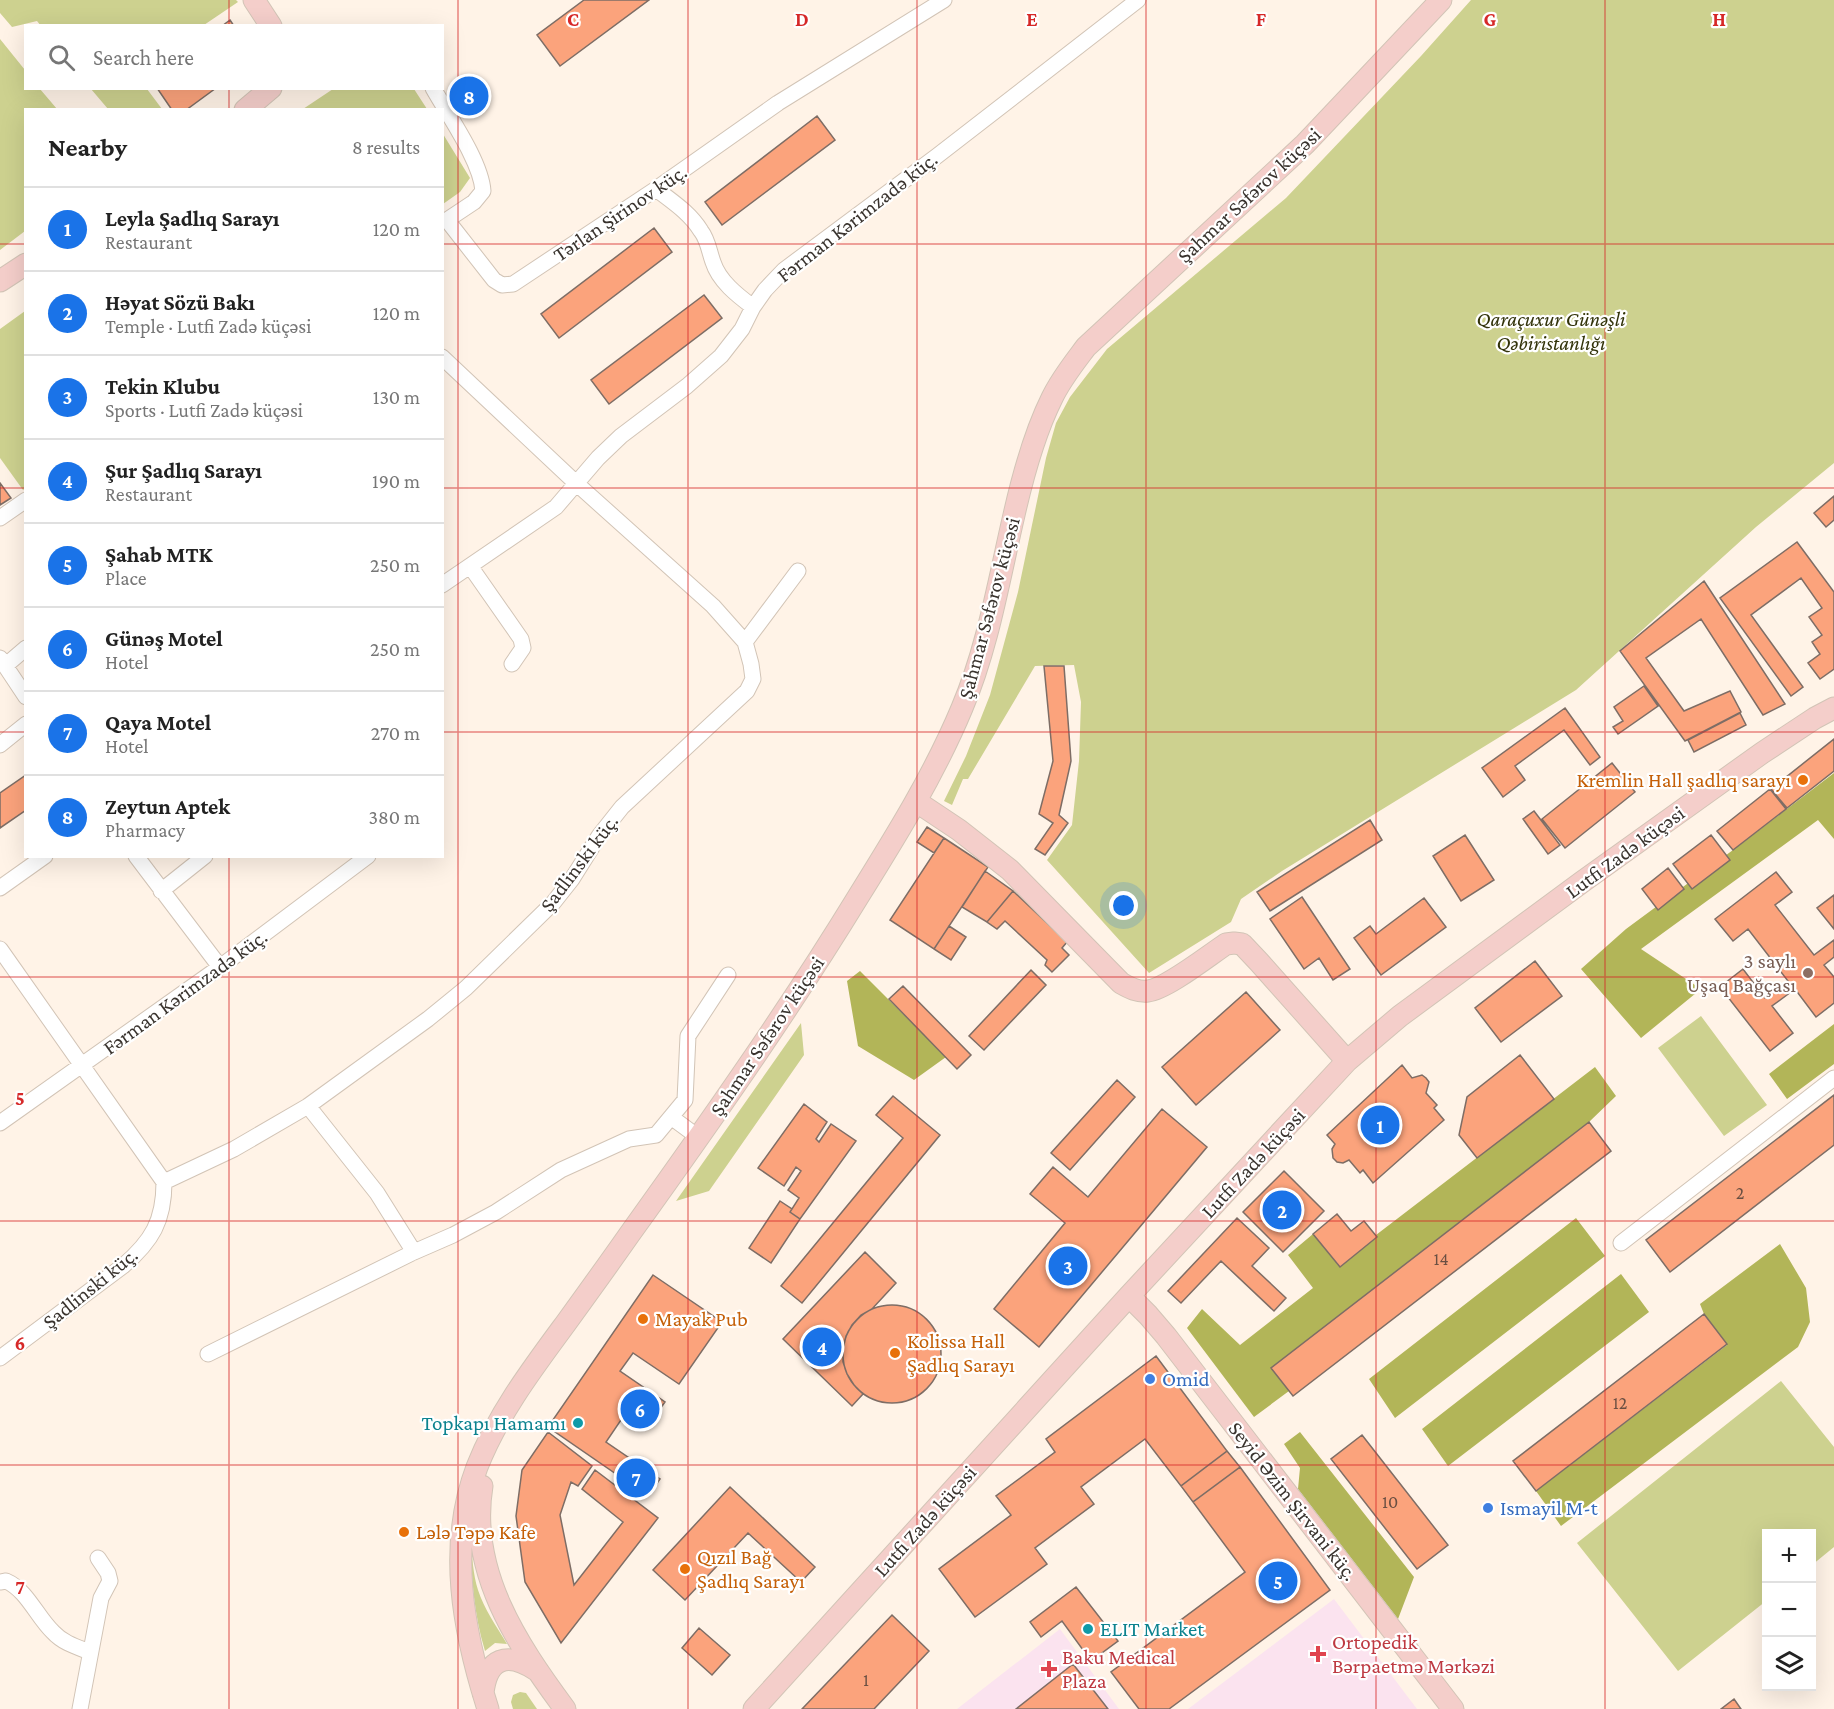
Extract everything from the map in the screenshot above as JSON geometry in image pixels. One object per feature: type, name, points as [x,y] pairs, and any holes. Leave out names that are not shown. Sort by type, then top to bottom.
[{"type":"main road","points":[[254,0],[269,24]]},
{"type":"main road","name":"Şahmar Səfərov küçəsi","points":[[494,1431],[529,1373],[698,1137],[801,988],[917,802],[949,738],[977,668],[1024,472],[1041,423],[1067,371],[1086,347],[1109,324],[1305,144],[1441,0]]},
{"type":"main road","points":[[247,108],[269,90]]},
{"type":"main road","points":[[0,281],[24,265]]},
{"type":"main road","name":"Lutfi Zadə küçəsi","points":[[754,1709],[1347,1061],[1400,1016],[1592,876],[1762,753],[1834,708]]},
{"type":"main road","points":[[917,802],[959,830],[1010,870],[1121,983],[1134,990],[1148,991],[1161,987],[1226,944],[1242,944],[1347,1061]]},
{"type":"main road","name":"Seyid Əzim Şirvani küç.","points":[[1130,1296],[1166,1336],[1453,1709]]},
{"type":"main road","points":[[494,1431],[481,1491],[479,1519],[484,1561],[491,1584],[512,1630],[538,1672],[565,1709]]},
{"type":"main road","points":[[485,1701],[475,1668],[465,1616],[461,1549],[462,1524],[471,1484],[494,1431]]},
{"type":"main road","points":[[485,1701],[485,1678],[489,1671],[501,1661],[516,1659],[538,1672]]},
{"type":"street","name":"Tərlan Şirinov küç.","points":[[434,90],[469,152],[482,181],[483,191],[474,202],[445,222],[494,280],[502,285],[513,284],[656,189],[778,103],[944,0]]},
{"type":"street","name":"Fərman Kərimzadə küç.","points":[[444,584],[556,507],[598,458],[621,436],[687,386],[721,356],[742,329],[765,290],[784,270],[937,156],[1138,0]]},
{"type":"street","points":[[656,189],[682,209],[702,231],[713,263],[722,279],[732,291],[753,307]]},
{"type":"street","name":"Şadlinski küç.","points":[[0,1358],[137,1254],[154,1232],[164,1202],[164,1182],[234,1149],[308,1106],[428,1019],[466,988],[553,903],[622,807],[747,691],[753,679],[745,642],[713,606],[577,484],[444,359]]},
{"type":"street","points":[[0,518],[24,501]]},
{"type":"street","points":[[470,566],[521,639],[523,648],[512,663]]},
{"type":"street","points":[[745,642],[798,571]]},
{"type":"street","points":[[24,649],[3,662],[24,694]]},
{"type":"street","points":[[0,745],[24,726]]},
{"type":"street","points":[[0,888],[42,858]]},
{"type":"street","points":[[137,858],[220,967]]},
{"type":"street","points":[[161,891],[202,858]]},
{"type":"street","name":"Fərman Kərimzadə küç.","points":[[0,1123],[220,967],[365,858]]},
{"type":"street","points":[[0,949],[164,1182]]},
{"type":"street","points":[[207,1354],[453,1235],[496,1212],[561,1170],[629,1139],[656,1135],[685,1100],[688,1036],[728,975]]},
{"type":"street","points":[[1620,1243],[1834,1078]]},
{"type":"street","points":[[308,1106],[377,1193],[414,1252]]},
{"type":"street","points":[[671,1117],[698,1137]]},
{"type":"street","points":[[80,1709],[100,1599],[110,1581],[108,1573],[98,1558]]},
{"type":"street","points":[[0,1582],[6,1581],[17,1588],[43,1621],[63,1641],[90,1652]]},
{"type":"shaded area","points":[[1834,773],[1834,839],[1818,820],[1641,949],[1701,989],[1641,1038],[1581,969],[1626,929]]},
{"type":"shaded area","points":[[860,971],[946,1057],[914,1080],[858,1046],[847,981]]},
{"type":"shaded area","points":[[1834,1024],[1834,1064],[1787,1099],[1769,1074]]},
{"type":"shaded area","points":[[1595,1067],[1616,1096],[1289,1391],[1254,1417],[1187,1328],[1202,1309],[1240,1345],[1313,1288],[1288,1255],[1313,1234],[1340,1267],[1377,1237],[1376,1235]]},
{"type":"shaded area","points":[[1576,1218],[1605,1256],[1395,1418],[1369,1379]]},
{"type":"shaded area","points":[[1780,1244],[1806,1288],[1810,1322],[1798,1347],[1561,1526],[1536,1491],[1727,1345],[1704,1314],[1700,1304]]},
{"type":"shaded area","points":[[1621,1274],[1649,1312],[1448,1466],[1422,1429]]},
{"type":"shaded area","points":[[1300,1432],[1414,1577],[1398,1619],[1298,1489],[1300,1468],[1284,1444]]},
{"type":"shaded area","name":"Ortopedik Bərpaetmə Mərkəzi","points":[[1334,1599],[1417,1709],[1188,1709]]},
{"type":"shaded area","name":"Baku Medical Plaza","points":[[1060,1629],[1119,1709],[957,1709]]},
{"type":"green space","points":[[0,0],[236,0],[238,2],[205,24],[39,24],[37,21],[12,27],[0,13]]},
{"type":"green space","name":"Qaraçuxur Günəşli Qəbiristanlığı","points":[[1471,0],[1834,0],[1834,463],[1756,527],[1576,690],[1282,871],[1241,899],[1231,922],[1149,973],[1047,860],[1072,825],[1079,761],[1081,702],[1074,665],[1035,666],[968,779],[963,779],[952,805],[944,801],[966,756],[990,695],[1018,592],[1046,458],[1056,423],[1070,397],[1107,349],[1286,198]]},
{"type":"green space","points":[[0,39],[24,69],[24,90],[41,90],[56,108],[24,108],[24,232],[0,250]]},
{"type":"green space","points":[[92,90],[148,90],[161,108],[107,108]]},
{"type":"green space","points":[[332,90],[415,90],[426,108],[304,108]]},
{"type":"green space","points":[[444,136],[470,178],[460,192],[444,203]]},
{"type":"green space","points":[[24,312],[23,490],[0,458],[0,329]]},
{"type":"green space","points":[[1701,1016],[1767,1105],[1724,1136],[1658,1048]]},
{"type":"green space","points":[[801,1023],[804,1055],[709,1191],[676,1201]]},
{"type":"green space","points":[[1781,1381],[1834,1447],[1834,1547],[1816,1562],[1816,1529],[1762,1529],[1762,1604],[1678,1671],[1577,1543]]},
{"type":"green space","points":[[471,1539],[478,1590],[487,1611],[507,1644],[495,1643],[485,1651],[474,1596]]},
{"type":"green space","points":[[520,1692],[526,1693],[537,1709],[513,1709],[511,1702],[513,1695]]},
{"type":"building","points":[[584,0],[649,0],[560,66],[537,35]]},
{"type":"building","points":[[158,90],[213,90],[189,108],[171,108]]},
{"type":"building","points":[[817,116],[835,140],[722,225],[705,202]]},
{"type":"building","points":[[654,228],[672,252],[559,338],[541,314]]},
{"type":"building","points":[[704,295],[722,318],[609,404],[591,380]]},
{"type":"building","points":[[0,483],[11,498],[0,505]]},
{"type":"building","points":[[1834,496],[1834,520],[1826,527],[1814,513]]},
{"type":"building","points":[[1797,542],[1834,592],[1834,669],[1820,679],[1808,663],[1820,654],[1812,642],[1822,635],[1809,617],[1822,608],[1801,578],[1751,615],[1803,687],[1791,696],[1720,598]]},
{"type":"building","points":[[1704,581],[1785,704],[1763,715],[1701,619],[1646,658],[1684,711],[1730,691],[1741,712],[1685,741],[1620,651]]},
{"type":"building","points":[[1044,666],[1064,666],[1071,761],[1059,815],[1068,823],[1045,855],[1035,849],[1053,823],[1039,814],[1053,761]]},
{"type":"building","points":[[1644,686],[1658,706],[1618,734],[1613,727],[1623,721],[1614,707]]},
{"type":"building","points":[[1565,708],[1600,757],[1590,765],[1564,730],[1515,766],[1525,780],[1503,797],[1482,768]]},
{"type":"building","points":[[1740,713],[1746,725],[1694,752],[1688,740]]},
{"type":"building","name":"Kremlin Hall şadlıq sarayı","points":[[1834,739],[1834,771],[1787,808],[1771,789]]},
{"type":"building","points":[[1612,763],[1635,792],[1565,848],[1542,819]]},
{"type":"building","points":[[24,776],[24,811],[0,828],[0,793]]},
{"type":"building","points":[[1770,789],[1786,809],[1733,850],[1717,831]]},
{"type":"building","points":[[1534,811],[1560,845],[1548,854],[1523,819]]},
{"type":"building","points":[[1370,820],[1382,840],[1270,911],[1257,892]]},
{"type":"building","points":[[927,827],[944,838],[934,853],[917,842]]},
{"type":"building","points":[[1465,835],[1494,880],[1461,901],[1433,856]]},
{"type":"building","points":[[1711,835],[1730,860],[1692,889],[1673,864]]},
{"type":"building","points":[[944,838],[988,867],[934,949],[890,920]]},
{"type":"building","points":[[1668,868],[1684,889],[1658,910],[1642,889]]},
{"type":"building","points":[[985,871],[1013,891],[987,922],[962,907]]},
{"type":"building","points":[[1776,872],[1792,892],[1775,905],[1814,955],[1834,940],[1834,957],[1824,965],[1834,977],[1834,1003],[1816,1017],[1795,989],[1772,1006],[1793,1033],[1770,1051],[1720,987],[1743,969],[1765,998],[1788,981],[1748,929],[1733,941],[1715,919]]},
{"type":"building","points":[[1013,891],[1067,942],[1062,948],[1069,955],[1052,972],[1045,965],[1047,960],[1005,921],[997,929],[987,922]]},
{"type":"building","points":[[1834,895],[1834,929],[1817,908]]},
{"type":"building","points":[[1302,897],[1350,969],[1333,980],[1319,958],[1304,969],[1270,919]]},
{"type":"building","points":[[1424,898],[1446,927],[1381,975],[1354,938],[1370,926],[1376,934]]},
{"type":"building","points":[[949,926],[966,937],[951,960],[934,949]]},
{"type":"building","points":[[1535,961],[1562,996],[1501,1042],[1475,1008]]},
{"type":"building","points":[[1031,970],[1046,985],[984,1050],[969,1036]]},
{"type":"building","points":[[903,986],[971,1055],[957,1069],[889,999]]},
{"type":"building","points":[[1246,992],[1280,1030],[1196,1105],[1162,1067]]},
{"type":"building","points":[[1520,1055],[1554,1099],[1477,1158],[1459,1135],[1467,1097]]},
{"type":"building","points":[[1402,1065],[1412,1078],[1422,1075],[1426,1078],[1429,1082],[1426,1093],[1437,1105],[1434,1108],[1444,1120],[1373,1183],[1363,1170],[1360,1173],[1349,1160],[1343,1163],[1333,1158],[1332,1149],[1335,1144],[1327,1135]]},
{"type":"building","points":[[1117,1080],[1135,1097],[1070,1170],[1051,1153]]},
{"type":"building","points":[[1834,1095],[1834,1145],[1670,1272],[1646,1240]]},
{"type":"building","points":[[893,1096],[940,1135],[802,1303],[781,1286],[903,1138],[876,1115]]},
{"type":"building","points":[[804,1104],[827,1122],[816,1139],[819,1142],[831,1124],[856,1141],[800,1219],[790,1212],[799,1198],[788,1190],[801,1171],[796,1167],[784,1186],[758,1168]]},
{"type":"building","points":[[1162,1109],[1207,1147],[1039,1347],[994,1309],[1065,1223],[1030,1194],[1053,1167],[1088,1197]]},
{"type":"building","points":[[1589,1122],[1611,1151],[1293,1396],[1271,1368]]},
{"type":"building","points":[[1284,1171],[1324,1211],[1283,1252],[1243,1212]]},
{"type":"building","points":[[780,1201],[792,1209],[790,1212],[800,1219],[771,1263],[749,1248]]},
{"type":"building","points":[[1337,1214],[1351,1231],[1364,1221],[1377,1237],[1340,1267],[1313,1234]]},
{"type":"building","points":[[1237,1218],[1269,1248],[1252,1266],[1286,1298],[1274,1311],[1221,1261],[1181,1303],[1168,1291]]},
{"type":"building","points":[[865,1252],[896,1283],[872,1309],[861,1315],[846,1336],[843,1362],[847,1374],[863,1394],[852,1406],[783,1339]]},
{"type":"building","points":[[653,1275],[722,1322],[679,1384],[633,1353],[620,1371],[665,1402],[646,1429],[625,1414],[606,1442],[660,1479],[648,1496],[548,1427]]},
{"type":"building","points":[[892,1305],[911,1309],[927,1319],[937,1335],[941,1354],[937,1373],[927,1389],[911,1399],[892,1403],[873,1399],[857,1389],[847,1373],[843,1354],[847,1335],[857,1319],[873,1309]]},
{"type":"building","points":[[1704,1314],[1727,1344],[1536,1491],[1513,1461]]},
{"type":"building","points":[[1156,1356],[1227,1451],[1181,1486],[1145,1439],[1081,1487],[1094,1504],[1035,1548],[1047,1564],[975,1617],[939,1569],[1011,1515],[996,1496],[1055,1452],[1046,1439]]},
{"type":"building","points":[[548,1432],[592,1466],[578,1486],[571,1482],[560,1515],[574,1585],[623,1522],[582,1489],[595,1470],[658,1518],[561,1643],[525,1582],[516,1516],[522,1470]]},
{"type":"building","points":[[1362,1435],[1448,1545],[1417,1569],[1331,1459]]},
{"type":"building","points":[[1227,1451],[1240,1467],[1193,1502],[1181,1486]]},
{"type":"building","points":[[1240,1467],[1330,1590],[1169,1709],[1139,1709],[1111,1672],[1245,1572],[1193,1502]]},
{"type":"building","points":[[730,1487],[815,1567],[801,1582],[748,1533],[685,1600],[653,1570]]},
{"type":"building","name":"ELIT Market","points":[[1076,1587],[1118,1641],[1091,1661],[1062,1621],[1041,1637],[1030,1622]]},
{"type":"building","points":[[892,1615],[929,1651],[874,1709],[802,1709]]},
{"type":"building","points":[[699,1628],[730,1655],[712,1675],[682,1648]]},
{"type":"building","points":[[1073,1664],[1108,1709],[1016,1709]]},
{"type":"building","points":[[1734,1699],[1741,1709],[1721,1709]]},
{"type":"place","name":"Zeytun Aptek","points":[[469,96]]},
{"type":"place","name":"Kremlin Hall şadlıq sarayı","points":[[1803,780]]},
{"type":"place","name":"3 saylı Uşaq Bağçası","points":[[1808,973]]},
{"type":"place","name":"Leyla Şadlıq Sarayı","points":[[1380,1125]]},
{"type":"place","name":"Həyat Sözü Bakı","points":[[1282,1210]]},
{"type":"place","name":"Tekin Klubu","points":[[1068,1266]]},
{"type":"place","name":"Mayak Pub","points":[[643,1319]]},
{"type":"place","name":"Şur Şadlıq Sarayı","points":[[822,1347]]},
{"type":"place","name":"Kolissa Hall Şadlıq Sarayı","points":[[895,1353]]},
{"type":"place","name":"Omid","points":[[1150,1379]]},
{"type":"place","name":"Günəş Motel","points":[[640,1409]]},
{"type":"place","name":"Topkapı Hamamı","points":[[578,1423]]},
{"type":"place","name":"Qaya Motel","points":[[636,1478]]},
{"type":"place","name":"Ismayil M-t","points":[[1488,1508]]},
{"type":"place","name":"Lələ Təpə Kafe","points":[[404,1532]]},
{"type":"place","name":"Qızıl Bağ Şadlıq Sarayı","points":[[685,1569]]},
{"type":"place","name":"Şahab MTK","points":[[1278,1581]]},
{"type":"place","name":"ELIT Market","points":[[1088,1629]]},
{"type":"place","name":"Ortopedik Bərpaetmə Mərkəzi","points":[[1318,1654]]},
{"type":"place","name":"Baku Medical Plaza","points":[[1049,1669]]}]
